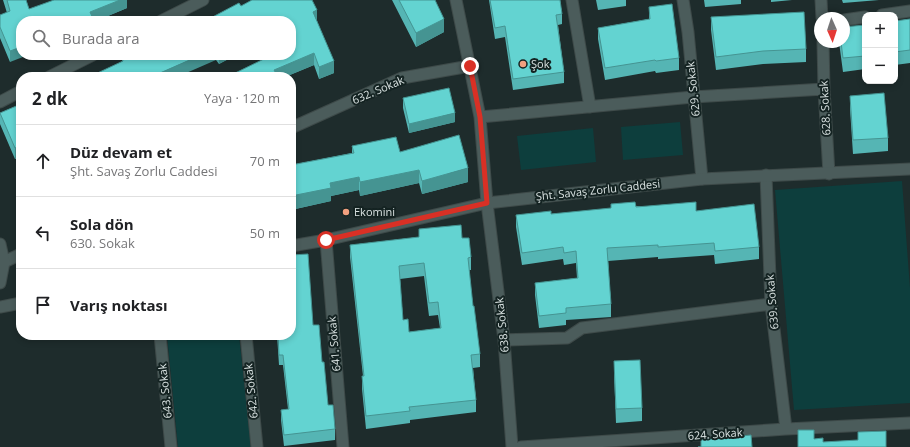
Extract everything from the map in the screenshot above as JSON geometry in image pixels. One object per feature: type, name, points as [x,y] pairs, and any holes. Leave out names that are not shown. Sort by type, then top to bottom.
[{"type":"street","points":[[171,16],[203,0]]},
{"type":"street","name":"638. Sokak","points":[[456,0],[480,117],[487,203],[504,340],[512,447]]},
{"type":"street","points":[[572,0],[590,107]]},
{"type":"street","name":"629. Sokak","points":[[683,0],[688,32],[702,179]]},
{"type":"street","points":[[821,0],[822,12]]},
{"type":"street","points":[[898,13],[910,11]]},
{"type":"street","points":[[850,19],[862,17]]},
{"type":"street","name":"628. Sokak","points":[[823,48],[829,174]]},
{"type":"street","points":[[60,72],[83,60]]},
{"type":"street","name":"632. Sokak","points":[[296,126],[402,78],[470,66]]},
{"type":"street","points":[[480,117],[694,97],[824,89]]},
{"type":"street","points":[[0,102],[16,94]]},
{"type":"street","name":"Şht. Savaş Zorlu Caddesi","points":[[296,245],[326,240],[487,203],[702,179],[910,169]]},
{"type":"street","name":"639. Sokak","points":[[766,175],[771,304],[786,429]]},
{"type":"street","name":"641. Sokak","points":[[326,240],[343,447]]},
{"type":"street","points":[[0,244],[4,262],[0,283]]},
{"type":"street","points":[[4,262],[16,256]]},
{"type":"street","points":[[0,307],[16,304]]},
{"type":"street","points":[[504,340],[567,338],[582,328],[771,304]]},
{"type":"street","name":"643. Sokak","points":[[160,340],[171,447]]},
{"type":"street","name":"642. Sokak","points":[[246,340],[257,447]]},
{"type":"street","name":"624. Sokak","points":[[521,447],[786,429],[910,423]]},
{"type":"shaded area","points":[[680,122],[683,155],[623,160],[621,127]]},
{"type":"shaded area","points":[[593,128],[596,162],[521,170],[517,136]]},
{"type":"shaded area","points":[[902,181],[910,288],[910,403],[794,410],[775,190]]},
{"type":"shaded area","points":[[167,340],[240,340],[251,447],[178,447]]},
{"type":"building","points":[[7,0],[26,0],[29,9],[54,0],[120,0],[90,12],[92,16],[16,16],[16,49],[10,51],[0,27],[0,15],[10,11]]},
{"type":"building","points":[[252,0],[312,0],[317,10],[313,12],[334,61],[319,67],[314,53],[274,70],[275,72],[237,72],[262,60],[296,60],[296,16],[214,16],[239,3],[241,6]]},
{"type":"building","points":[[399,0],[435,0],[444,19],[416,33]]},
{"type":"building","points":[[490,0],[560,0],[562,14],[556,15],[564,72],[513,79],[505,26],[495,28]]},
{"type":"building","points":[[672,4],[679,58],[655,60],[605,68],[598,28],[650,19],[649,7]]},
{"type":"building","points":[[804,12],[806,49],[763,51],[716,57],[711,17]]},
{"type":"building","points":[[910,19],[910,50],[898,52],[898,21]]},
{"type":"building","points":[[862,25],[862,56],[843,58],[842,48],[850,48],[850,26]]},
{"type":"building","points":[[190,60],[162,72],[100,72],[123,61]]},
{"type":"building","points":[[449,88],[455,113],[409,124],[403,98]]},
{"type":"building","points":[[884,93],[888,138],[853,140],[850,96]]},
{"type":"building","points":[[16,106],[15,148],[0,113]]},
{"type":"building","points":[[459,135],[468,168],[422,181],[419,170],[360,182],[359,177],[330,183],[331,188],[296,195],[296,164],[354,153],[352,146],[396,137],[400,152]]},
{"type":"building","points":[[635,202],[636,207],[696,202],[696,211],[754,204],[759,247],[715,251],[714,243],[658,247],[658,245],[607,248],[611,304],[566,308],[566,313],[539,316],[535,283],[578,278],[576,251],[564,253],[563,247],[522,253],[516,215],[551,211],[551,214],[611,208],[611,204]]},
{"type":"building","points":[[461,225],[462,238],[469,238],[471,257],[468,258],[480,354],[471,355],[476,400],[409,407],[410,411],[366,416],[362,376],[364,376],[350,245],[419,237],[419,229]],"holes":[[[424,263],[429,303],[438,302],[441,328],[409,332],[408,319],[403,320],[399,266]]]},
{"type":"building","points":[[308,254],[313,325],[319,325],[328,405],[333,405],[335,429],[284,435],[281,410],[289,409],[283,355],[279,355],[278,340],[296,340],[296,255]]},
{"type":"building","points":[[640,360],[642,408],[616,409],[614,361]]},
{"type":"building","points":[[798,430],[814,430],[814,439],[823,438],[823,442],[858,440],[858,432],[886,431],[886,447],[798,447]]},
{"type":"building","points":[[751,435],[752,447],[701,447],[701,440]]},
{"type":"place","name":"Şok","points":[[523,64]]},
{"type":"place","name":"Ekomini","points":[[346,212]]},
{"type":"route","points":[[326,240],[487,203],[480,117],[470,66]]}]
